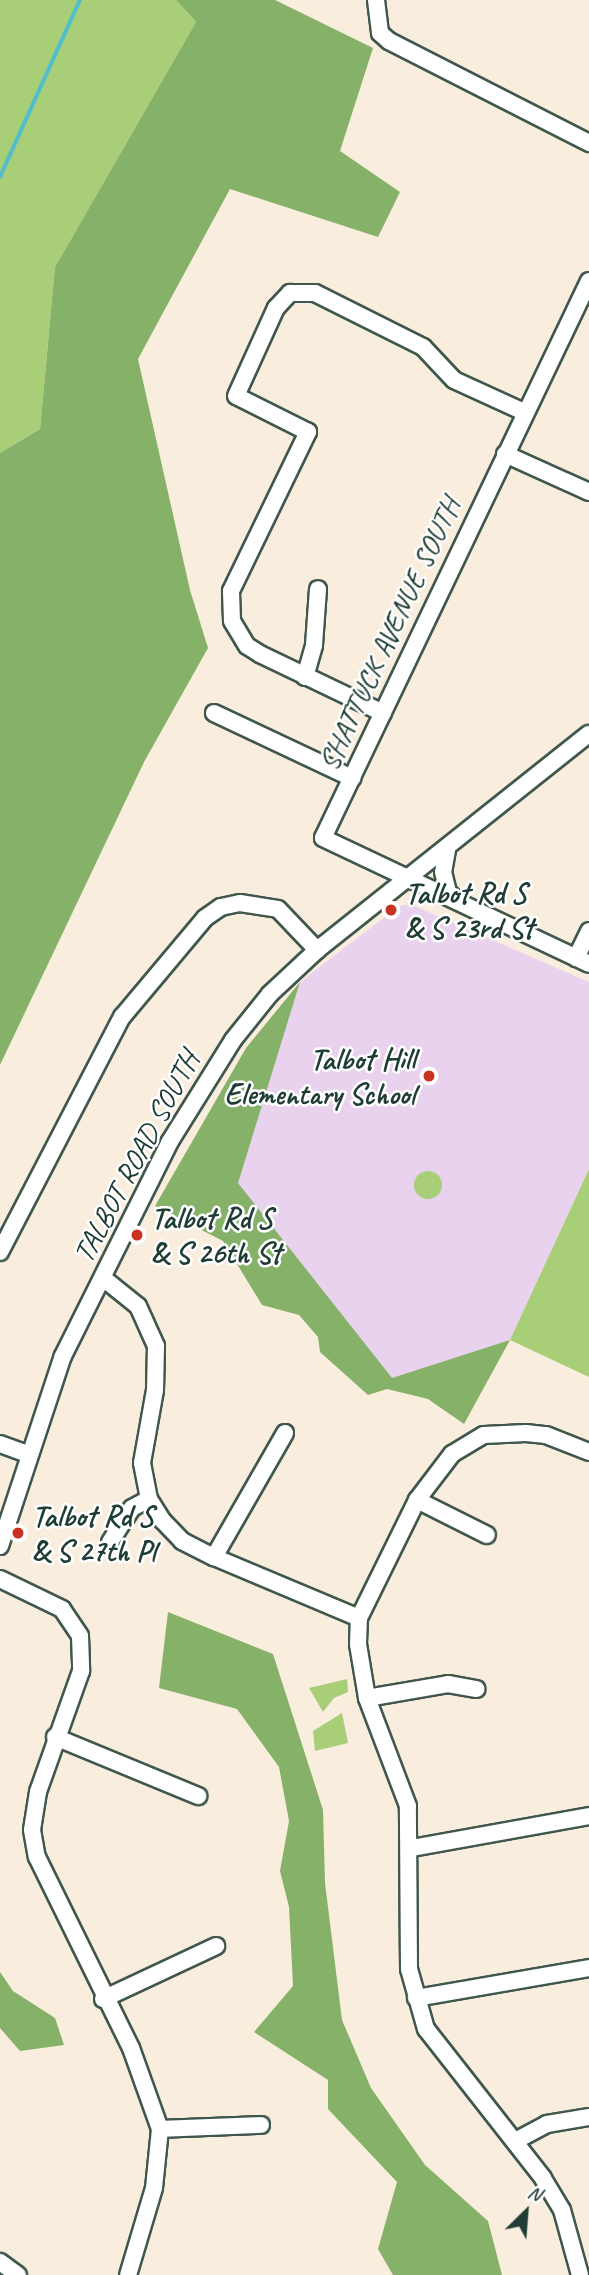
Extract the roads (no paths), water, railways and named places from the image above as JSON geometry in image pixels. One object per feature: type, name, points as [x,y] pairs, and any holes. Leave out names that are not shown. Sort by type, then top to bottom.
[{"type":"street","points":[[376,0],[380,33],[589,143]]},
{"type":"street","name":"SHATTUCK AVENUE SOUTH","points":[[410,879],[323,838],[524,411],[585,302],[589,281]]},
{"type":"street","points":[[383,713],[305,677],[247,646],[237,632],[229,606],[231,591],[308,432],[236,396],[276,308],[290,293],[300,290],[423,347],[454,380],[524,411]]},
{"type":"street","points":[[505,454],[589,492]]},
{"type":"street","points":[[305,677],[314,645],[318,589]]},
{"type":"street","points":[[214,713],[352,778]]},
{"type":"street","name":"TALBOT ROAD SOUTH","points":[[0,1546],[28,1454],[63,1356],[205,1078],[270,994],[317,950],[447,850],[589,734]]},
{"type":"street","points":[[447,850],[443,872],[449,892],[459,902]]},
{"type":"street","points":[[410,879],[582,961],[589,931]]},
{"type":"street","points":[[0,1252],[122,1017],[205,918],[221,907],[240,903],[278,909],[317,950]]},
{"type":"street","points":[[103,1278],[138,1306],[156,1346],[155,1391],[144,1438],[149,1499],[182,1541],[359,1618]]},
{"type":"street","points":[[214,1557],[285,1433]]},
{"type":"street","points":[[583,2266],[562,2210],[517,2140],[449,2064],[426,2029],[409,1969],[412,1849],[408,1806],[399,1775],[367,1698],[359,1662],[359,1618],[417,1500],[439,1464],[466,1443],[484,1435],[526,1433],[546,1435],[589,1452]]},
{"type":"street","points":[[0,1444],[28,1454]]},
{"type":"street","points":[[110,1542],[132,1508],[149,1499]]},
{"type":"street","points":[[417,1500],[487,1535]]},
{"type":"street","points":[[0,1579],[62,1609],[80,1636],[81,1671],[55,1737],[32,1830],[37,1857],[103,1999],[131,2048],[160,2129],[154,2188],[128,2275]]},
{"type":"street","points":[[367,1698],[448,1684],[477,1689]]},
{"type":"street","points":[[55,1737],[198,1796]]},
{"type":"street","points":[[412,1849],[589,1816]]},
{"type":"street","points":[[103,1999],[216,1946]]},
{"type":"street","points":[[416,1998],[589,1968]]},
{"type":"street","points":[[517,2140],[547,2124],[589,2116]]},
{"type":"street","points":[[160,2129],[261,2125]]},
{"type":"street","points":[[0,2262],[18,2275]]},
{"type":"waterway","points":[[0,177],[80,0]]},
{"type":"place","name":"Talbot Rd S & S 23rd St","points":[[391,910]]},
{"type":"place","name":"Talbot Hill Elementary School","points":[[429,1076]]},
{"type":"place","name":"Talbot Rd S & S 26th St","points":[[137,1235]]},
{"type":"place","name":"Talbot Rd S & S 27th Pl","points":[[18,1533]]}]
